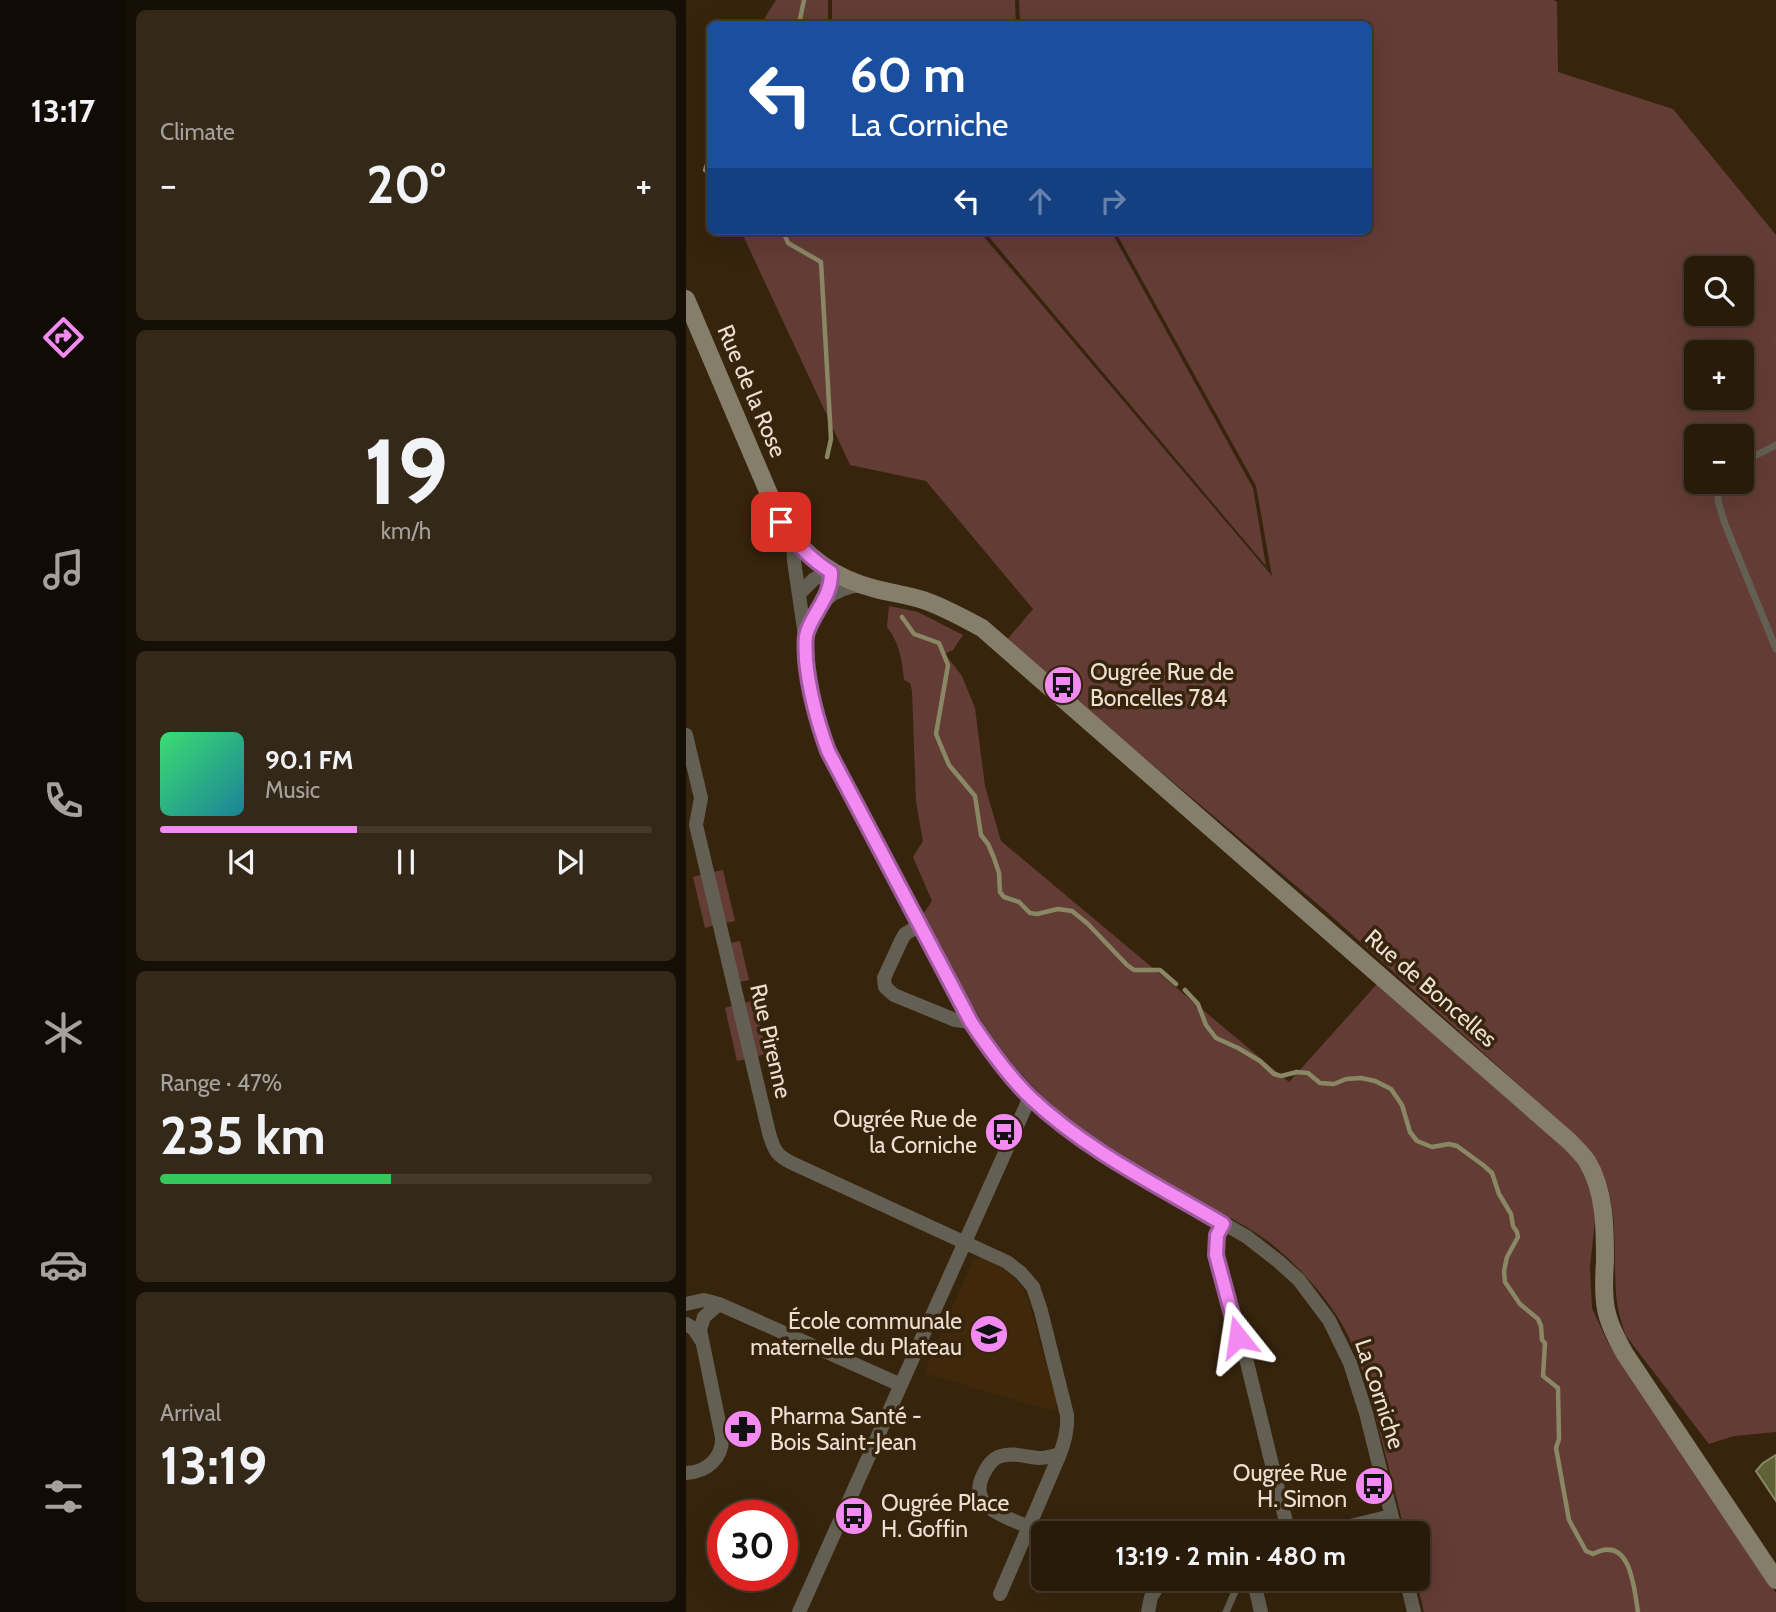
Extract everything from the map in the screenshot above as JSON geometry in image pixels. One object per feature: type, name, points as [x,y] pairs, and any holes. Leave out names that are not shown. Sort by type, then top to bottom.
[{"type":"main road","name":"Rue de la Rose","points":[[686,299],[776,512],[793,540],[831,572],[863,585]]},
{"type":"main road","name":"Rue de Boncelles","points":[[863,585],[922,599],[982,628],[1569,1140],[1586,1160],[1602,1203],[1605,1226],[1606,1309],[1613,1330],[1625,1354],[1776,1580]]},
{"type":"street","name":"Rue de la Rose","points":[[793,540],[799,594]]},
{"type":"street","points":[[799,594],[814,579],[831,572],[830,590],[816,611],[805,636]]},
{"type":"street","points":[[826,598],[848,587],[863,585]]},
{"type":"street","name":"La Corniche","points":[[799,594],[811,695],[828,751],[971,1022],[988,1048],[1030,1097],[1064,1126],[1094,1147],[1264,1249],[1299,1280],[1334,1329],[1350,1363],[1392,1521]]},
{"type":"street","name":"Rue Pirenne","points":[[686,735],[701,798],[696,825],[773,1146],[778,1154],[794,1164],[1007,1262],[1033,1287],[1067,1415],[1066,1432],[1060,1454],[1000,1594]]},
{"type":"street","points":[[920,925],[905,934],[901,941],[884,978],[885,987],[894,995],[955,1020],[971,1022]]},
{"type":"street","points":[[799,1612],[1030,1097]]},
{"type":"street","points":[[1223,1224],[1217,1235],[1216,1255],[1238,1337],[1243,1346],[1286,1521]]},
{"type":"street","points":[[686,1304],[704,1300],[719,1304],[901,1385]]},
{"type":"street","points":[[686,1472],[696,1472],[709,1466],[723,1447],[700,1330],[708,1313],[719,1304]]},
{"type":"street","points":[[686,1324],[694,1329],[701,1340]]},
{"type":"street","points":[[1029,1527],[989,1510],[980,1494],[981,1479],[997,1457],[1008,1454],[1043,1458],[1060,1454]]},
{"type":"street","points":[[1371,1521],[1391,1516]]},
{"type":"street","points":[[1148,1612],[1155,1591]]},
{"type":"street","points":[[1255,1591],[1261,1612]]},
{"type":"street","points":[[1409,1591],[1414,1612]]},
{"type":"lane","points":[[1754,456],[1776,445]]},
{"type":"lane","points":[[1718,494],[1723,516],[1776,649]]},
{"type":"lane","points":[[1226,1612],[1235,1591]]},
{"type":"shaded area","points":[[776,0],[828,0],[828,21],[763,21]]},
{"type":"shaded area","points":[[832,0],[1015,0],[1016,21],[832,21]]},
{"type":"shaded area","points":[[1019,0],[1553,0],[1557,2],[1558,72],[1673,109],[1776,235],[1776,1432],[1734,1436],[1709,1444],[1626,1336],[1617,1299],[1612,1207],[1603,1174],[1584,1145],[1327,912],[1006,641],[1033,609],[926,481],[850,465],[743,235],[982,235],[1272,576],[1256,486],[1117,235],[1372,235],[1372,21],[1020,21]]},
{"type":"shaded area","points":[[987,235],[1113,235],[1253,488],[1266,566]]},
{"type":"shaded area","points":[[889,606],[918,612],[963,635],[953,650],[945,654],[962,676],[975,708],[985,786],[1001,841],[1289,1082],[1377,984],[1576,1159],[1593,1193],[1595,1220],[1590,1268],[1592,1308],[1608,1343],[1776,1593],[1776,1612],[1424,1612],[1419,1591],[1430,1591],[1430,1521],[1402,1521],[1362,1371],[1345,1329],[1330,1305],[1306,1276],[1269,1242],[1108,1149],[1053,1106],[1004,1053],[957,978],[923,914],[932,901],[913,857],[923,841],[916,802],[912,691],[910,683],[904,680],[900,652],[887,627]]},
{"type":"shaded area","points":[[723,870],[735,921],[725,923],[713,872]]},
{"type":"shaded area","points":[[703,874],[715,925],[705,928],[693,877]]},
{"type":"shaded area","points":[[740,941],[749,980],[740,982],[730,943]]},
{"type":"shaded area","points":[[754,1000],[767,1054],[757,1056],[744,1003]]},
{"type":"shaded area","points":[[734,1005],[747,1059],[737,1061],[725,1008]]},
{"type":"shaded area","name":"École communale maternelle du Plateau","points":[[978,1257],[1006,1270],[1023,1288],[1057,1404],[1053,1411],[927,1374],[926,1368],[973,1260]]},
{"type":"shaded area","points":[[1776,1455],[1776,1501],[1756,1471]]},
{"type":"waterway","points":[[800,21],[804,0]]},
{"type":"waterway","points":[[707,164],[707,172]]},
{"type":"waterway","points":[[785,235],[788,243],[821,262],[831,439],[827,457]]},
{"type":"waterway","points":[[902,617],[914,634],[939,643],[948,665],[936,734],[949,765],[975,796],[981,835],[994,858],[999,873],[1000,892],[1004,897],[1019,902],[1030,913],[1058,909],[1072,911],[1134,970],[1160,970],[1176,984]]},
{"type":"waterway","points":[[1185,990],[1198,1004],[1206,1025],[1216,1038],[1260,1061],[1274,1074],[1281,1076],[1297,1072],[1308,1073],[1320,1083],[1334,1084],[1346,1079],[1375,1081],[1391,1089],[1402,1105],[1410,1132],[1417,1141],[1432,1147],[1449,1144],[1457,1146],[1492,1173],[1499,1194],[1511,1214],[1518,1237],[1507,1257],[1505,1282],[1520,1304],[1538,1319],[1545,1343],[1543,1376],[1558,1388],[1559,1439],[1556,1448],[1569,1520],[1586,1551],[1593,1554],[1606,1550],[1616,1551],[1623,1557],[1632,1578],[1638,1612]]},
{"type":"place","name":"Ougrée Rue de Boncelles 784","points":[[1063,685]]},
{"type":"place","name":"Ougrée Rue de la Corniche","points":[[1004,1132]]},
{"type":"place","name":"École communale maternelle du Plateau","points":[[989,1334]]},
{"type":"place","name":"Pharma Santé - Bois Saint-Jean","points":[[743,1429]]},
{"type":"place","name":"Ougrée Rue H. Simon","points":[[1374,1486]]},
{"type":"place","name":"Ougrée Place H. Goffin","points":[[854,1516]]},
{"type":"route","points":[[781,522],[793,540],[831,572],[830,590],[816,611],[805,636],[808,680],[820,731],[846,789],[971,1022],[988,1048],[1030,1097],[1064,1126],[1121,1164],[1223,1224],[1217,1235],[1216,1255],[1238,1337]]}]
